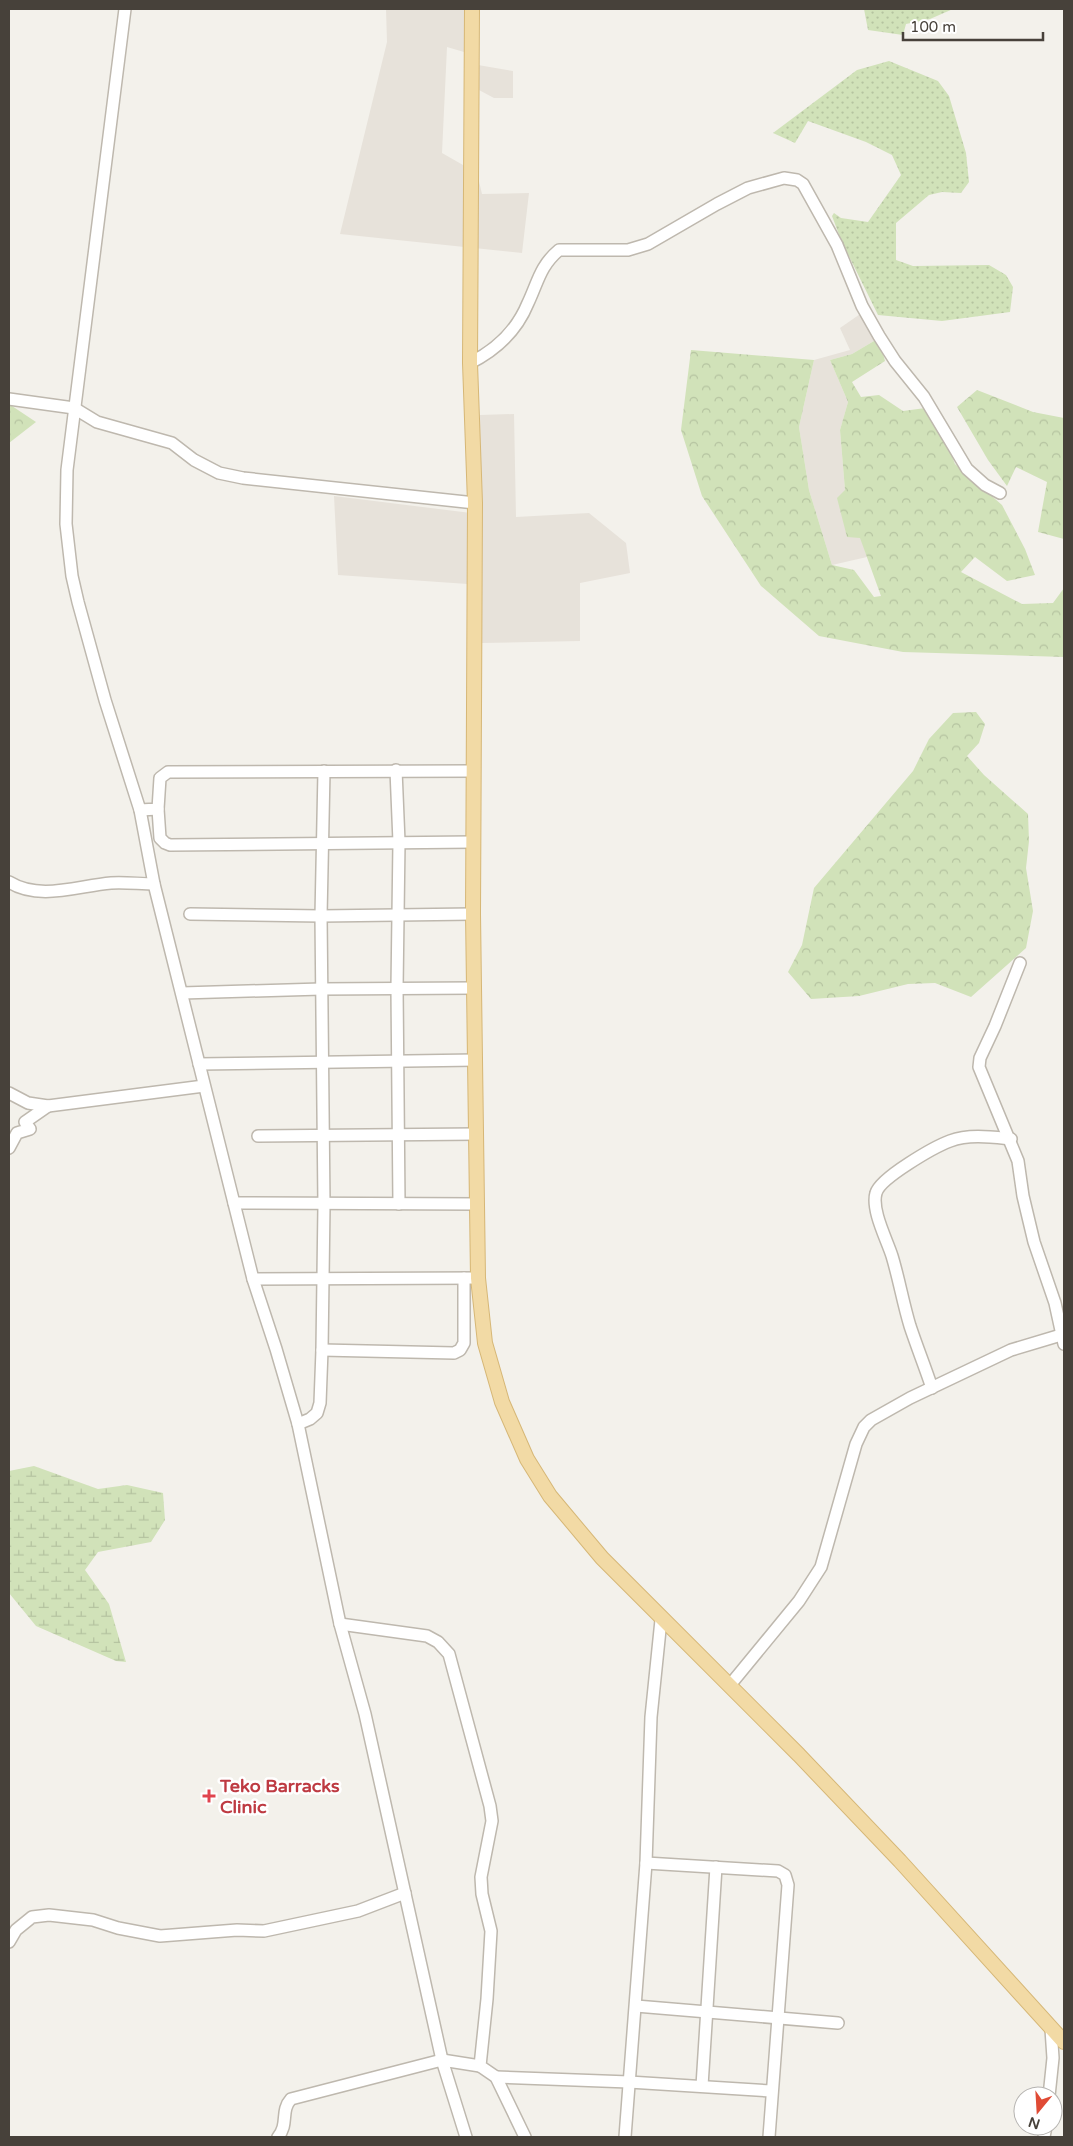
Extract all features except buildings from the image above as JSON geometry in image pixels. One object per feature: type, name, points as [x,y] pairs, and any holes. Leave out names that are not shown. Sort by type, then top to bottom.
[{"type":"main road","points":[[472,9],[470,363],[475,503],[473,914],[477,1204],[471,1278],[502,1402],[528,1459],[550,1496],[602,1558],[661,1620],[730,1685],[900,1861],[1064,2042]]},
{"type":"street","points":[[125,9],[67,470],[66,524],[72,576],[105,700],[140,810],[154,884],[252,1279],[276,1349],[298,1424],[340,1624],[365,1714],[442,2060],[466,2137]]},
{"type":"street","points":[[470,363],[484,356],[516,327],[528,304],[542,268],[559,250],[628,250],[648,244],[748,188],[784,178],[797,180],[804,184],[810,192],[833,236],[862,306],[878,336],[895,362],[924,397],[967,469],[985,485],[1000,493]]},
{"type":"street","points":[[9,399],[74,408],[97,422],[116,429],[172,444],[194,460],[219,473],[243,478],[475,503]]},
{"type":"street","points":[[396,770],[399,842],[397,914],[399,1204]]},
{"type":"street","points":[[298,1424],[310,1419],[317,1413],[320,1403],[324,1205],[321,916],[324,771]]},
{"type":"street","points":[[473,771],[168,772],[160,778],[158,809],[160,838],[165,844],[170,845],[473,842]]},
{"type":"street","points":[[140,810],[158,809]]},
{"type":"street","points":[[9,882],[32,892],[114,883],[154,884]]},
{"type":"street","points":[[190,914],[321,916],[473,914]]},
{"type":"street","points":[[730,1685],[799,1601],[821,1567],[856,1444],[864,1427],[884,1412],[1011,1350],[1063,1340],[1055,1303],[1034,1242],[1023,1196],[1018,1161],[979,1067],[980,1058],[1020,963]]},
{"type":"street","points":[[182,993],[321,989],[474,988]]},
{"type":"street","points":[[199,1064],[476,1060]]},
{"type":"street","points":[[9,1093],[28,1103],[48,1106],[204,1086]]},
{"type":"street","points":[[9,1148],[17,1133],[30,1129],[25,1122],[48,1106]]},
{"type":"street","points":[[258,1136],[476,1134]]},
{"type":"street","points":[[932,1388],[910,1325],[892,1255],[878,1216],[875,1202],[876,1192],[881,1184],[898,1171],[950,1141],[984,1136],[1010,1139]]},
{"type":"street","points":[[234,1203],[324,1205],[477,1204]]},
{"type":"street","points":[[252,1279],[471,1278],[464,1344],[460,1350],[454,1353],[322,1350]]},
{"type":"street","points":[[626,2137],[646,1862],[652,1717],[661,1620]]},
{"type":"street","points":[[340,1624],[426,1636],[438,1642],[449,1654],[490,1806],[492,1821],[481,1877],[482,1894],[491,1931],[487,1999],[480,2066]]},
{"type":"street","points":[[646,1862],[778,1871],[785,1876],[788,1885],[769,2137]]},
{"type":"street","points":[[702,2086],[716,1867]]},
{"type":"street","points":[[9,1942],[16,1930],[32,1917],[40,1916],[49,1915],[93,1920],[118,1928],[160,1936],[237,1930],[264,1931],[358,1911],[405,1893]]},
{"type":"street","points":[[636,2006],[838,2024]]},
{"type":"street","points":[[1050,2086],[1053,2058],[1051,2029]]},
{"type":"street","points":[[278,2137],[282,2132],[286,2105],[292,2098],[442,2060],[480,2066],[496,2077],[525,2137]]},
{"type":"street","points":[[496,2077],[629,2082],[771,2091]]},
{"type":"shaded area","points":[[386,9],[479,9],[478,65],[513,71],[513,98],[494,98],[464,82],[464,52],[447,47],[442,153],[477,173],[482,194],[529,193],[522,253],[340,234],[387,42]]},
{"type":"shaded area","points":[[866,310],[879,338],[852,354],[830,360],[848,402],[840,430],[845,490],[867,557],[832,565],[809,490],[799,427],[814,360],[850,350],[840,328]]},
{"type":"shaded area","points":[[514,414],[516,517],[589,513],[626,543],[630,573],[580,583],[580,641],[482,643],[482,585],[338,575],[334,496],[479,514],[480,415]]},
{"type":"green space","points":[[864,9],[953,9],[930,19],[906,24],[903,35],[868,30]]},
{"type":"green space","points":[[889,61],[938,81],[949,96],[966,153],[969,182],[961,193],[942,192],[929,195],[896,223],[896,260],[913,266],[989,265],[1006,275],[1013,287],[1010,312],[942,321],[878,315],[841,240],[832,216],[834,213],[841,218],[868,222],[901,175],[892,155],[866,142],[808,121],[795,143],[773,133],[857,70]]},
{"type":"green space","points":[[879,338],[885,361],[852,382],[861,397],[879,395],[903,411],[933,407],[955,464],[1002,505],[1025,549],[1035,575],[1007,581],[975,557],[961,572],[1022,604],[1053,603],[1064,588],[1064,657],[903,652],[819,636],[761,586],[702,496],[681,430],[691,350],[814,360],[799,427],[809,490],[832,565],[854,570],[874,597],[881,596],[860,538],[847,537],[837,498],[845,490],[840,430],[848,402],[830,360],[852,354]]},
{"type":"green space","points":[[977,390],[1033,412],[1064,418],[1064,539],[1038,532],[1047,482],[1016,467],[1007,486],[988,460],[957,407]]},
{"type":"green space","points":[[9,404],[36,422],[9,443]]},
{"type":"green space","points":[[976,712],[985,724],[979,743],[967,756],[984,775],[1028,814],[1029,841],[1026,868],[1033,911],[1026,948],[971,997],[935,983],[908,984],[859,996],[811,999],[788,972],[802,945],[814,888],[913,771],[929,739],[953,713]]},
{"type":"green space","points":[[34,1466],[98,1489],[127,1485],[163,1493],[165,1520],[151,1542],[98,1552],[85,1570],[109,1604],[126,1662],[116,1661],[36,1626],[9,1593],[9,1471]]},
{"type":"place","name":"Teko Barracks Clinic","points":[[209,1796]]}]
